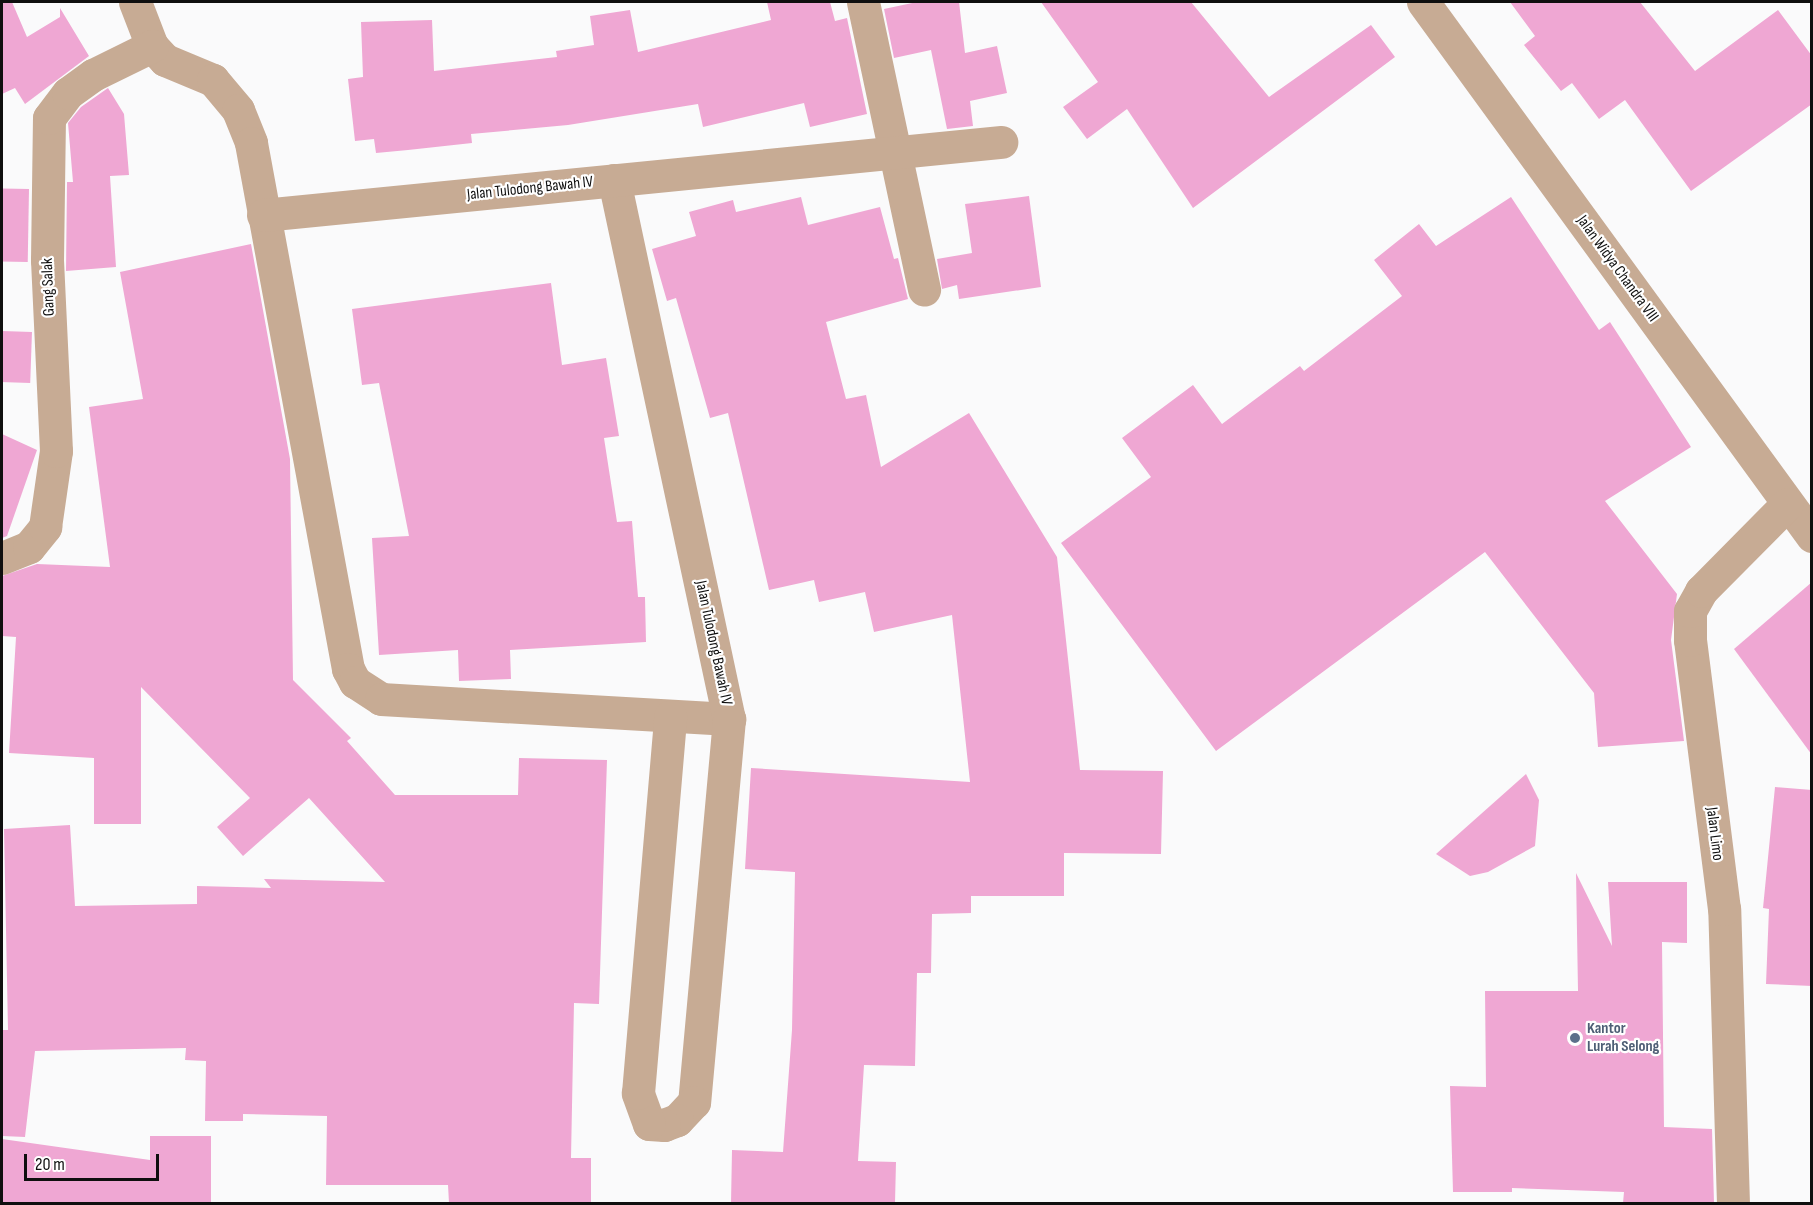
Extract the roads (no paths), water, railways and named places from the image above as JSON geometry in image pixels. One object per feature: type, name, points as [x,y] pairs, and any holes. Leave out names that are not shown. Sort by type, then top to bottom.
[{"type":"street","points":[[135,2],[152,46]]},
{"type":"street","points":[[862,2],[924,290]]},
{"type":"street","name":"Jalan Widya Chandra VIII","points":[[1423,2],[1812,536]]},
{"type":"street","name":"Jalan Tulodong Bawah IV","points":[[152,46],[165,60],[213,80],[238,110],[251,143],[263,215],[348,669],[355,682],[381,699],[729,719],[614,180],[263,215]]},
{"type":"street","name":"Gang Salak","points":[[2,558],[29,547],[45,527],[56,451],[47,260],[49,118],[68,93],[93,75],[152,46]]},
{"type":"street","points":[[614,180],[1001,142]]},
{"type":"street","name":"Jalan Limo","points":[[1733,1203],[1724,909],[1690,640],[1690,611],[1701,591],[1787,504]]},
{"type":"street","points":[[670,716],[638,1093],[649,1124],[664,1125],[677,1120],[694,1102],[729,719]]},
{"type":"place","name":"Kantor Lurah Selong","points":[[1575,1038]]}]
